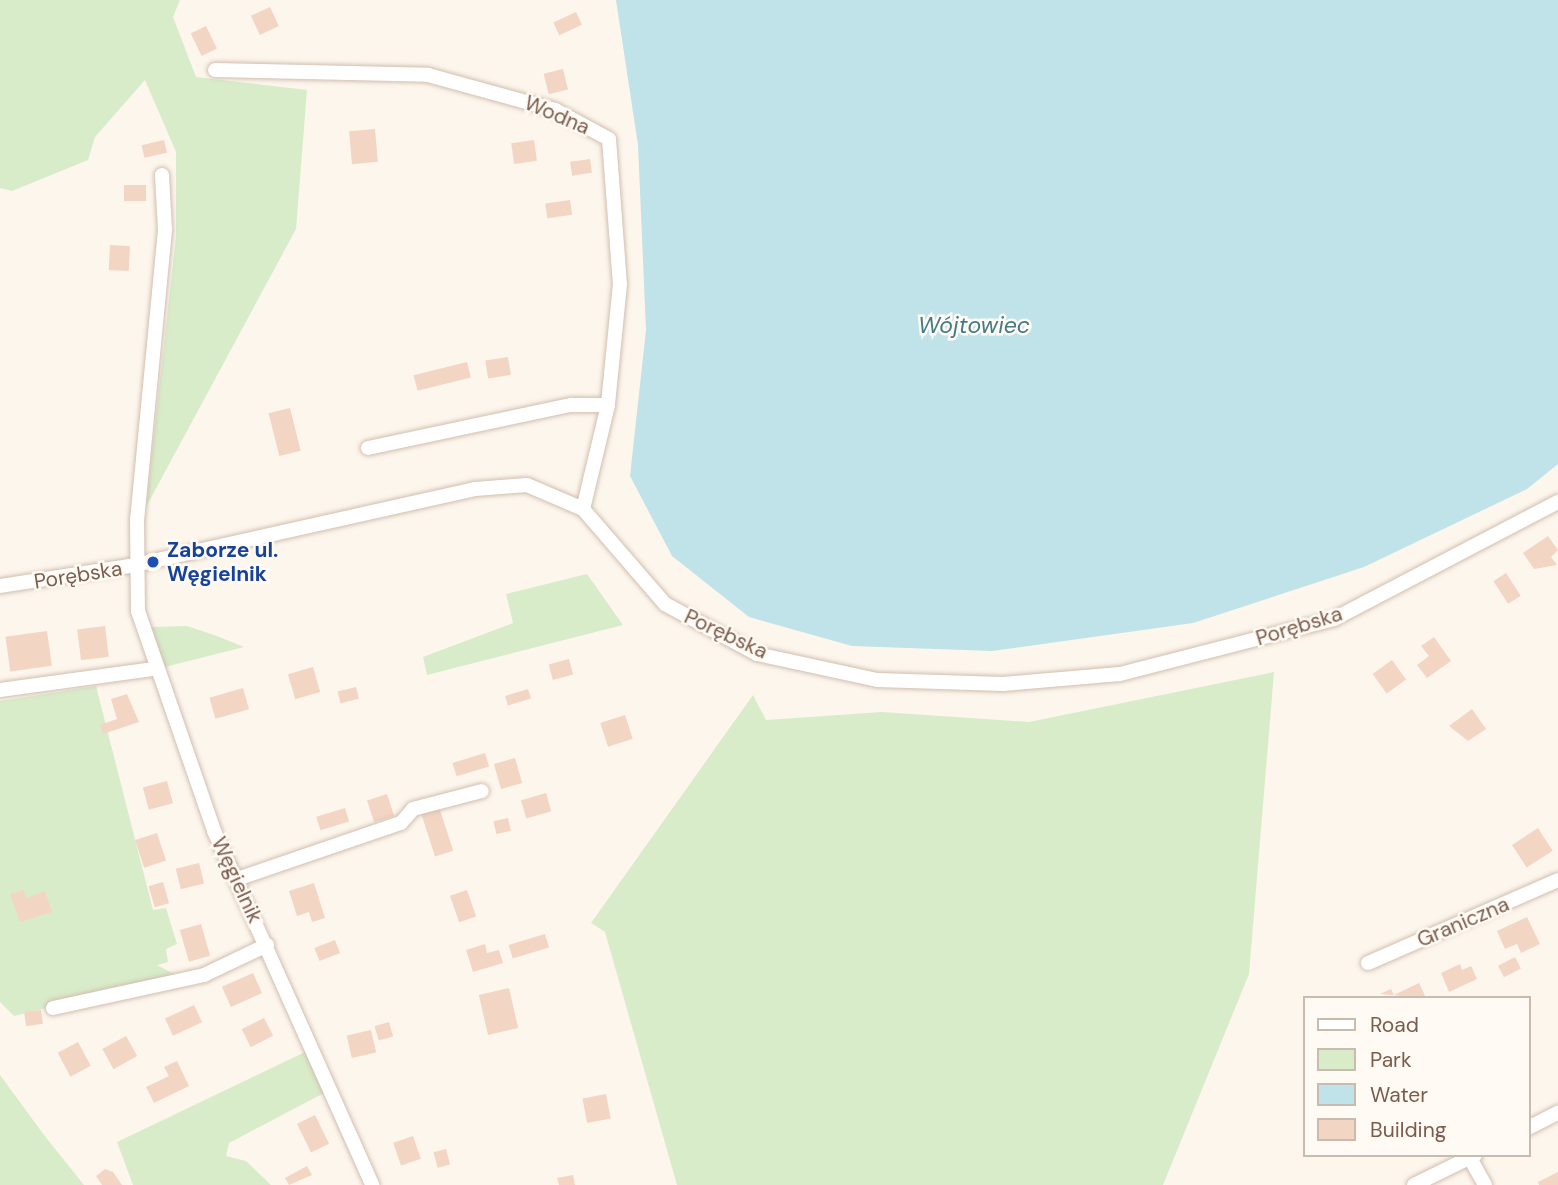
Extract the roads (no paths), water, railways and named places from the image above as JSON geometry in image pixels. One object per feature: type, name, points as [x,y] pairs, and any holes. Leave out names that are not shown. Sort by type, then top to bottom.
[{"type":"street","name":"Wodna","points":[[215,70],[428,75],[555,110],[609,139],[620,284],[608,405],[583,509]]},
{"type":"street","name":"Węgielnik","points":[[162,174],[165,230],[135,565],[138,611],[153,669],[214,831],[240,878],[372,1185]]},
{"type":"street","points":[[368,448],[571,405],[608,405]]},
{"type":"street","name":"Porębska","points":[[0,586],[135,565],[475,489],[527,485],[583,509],[665,604],[757,654],[877,680],[1003,684],[1120,674],[1334,619],[1558,502]]},
{"type":"street","points":[[0,690],[153,669]]},
{"type":"street","points":[[240,878],[401,823],[413,809],[482,791]]},
{"type":"street","name":"Graniczna","points":[[1368,963],[1558,880]]},
{"type":"street","points":[[53,1009],[204,975],[267,945]]},
{"type":"street","points":[[1530,1127],[1558,1113]]},
{"type":"street","points":[[1414,1185],[1470,1157]]},
{"type":"street","points":[[1472,1157],[1485,1185]]},
{"type":"water","name":"Wójtowiec","points":[[616,0],[1558,0],[1558,464],[1527,489],[1364,567],[1193,623],[992,651],[852,646],[749,617],[672,556],[630,476],[646,330],[638,145]]},
{"type":"place","name":"Zaborze ul. Węgielnik","points":[[153,562]]}]
